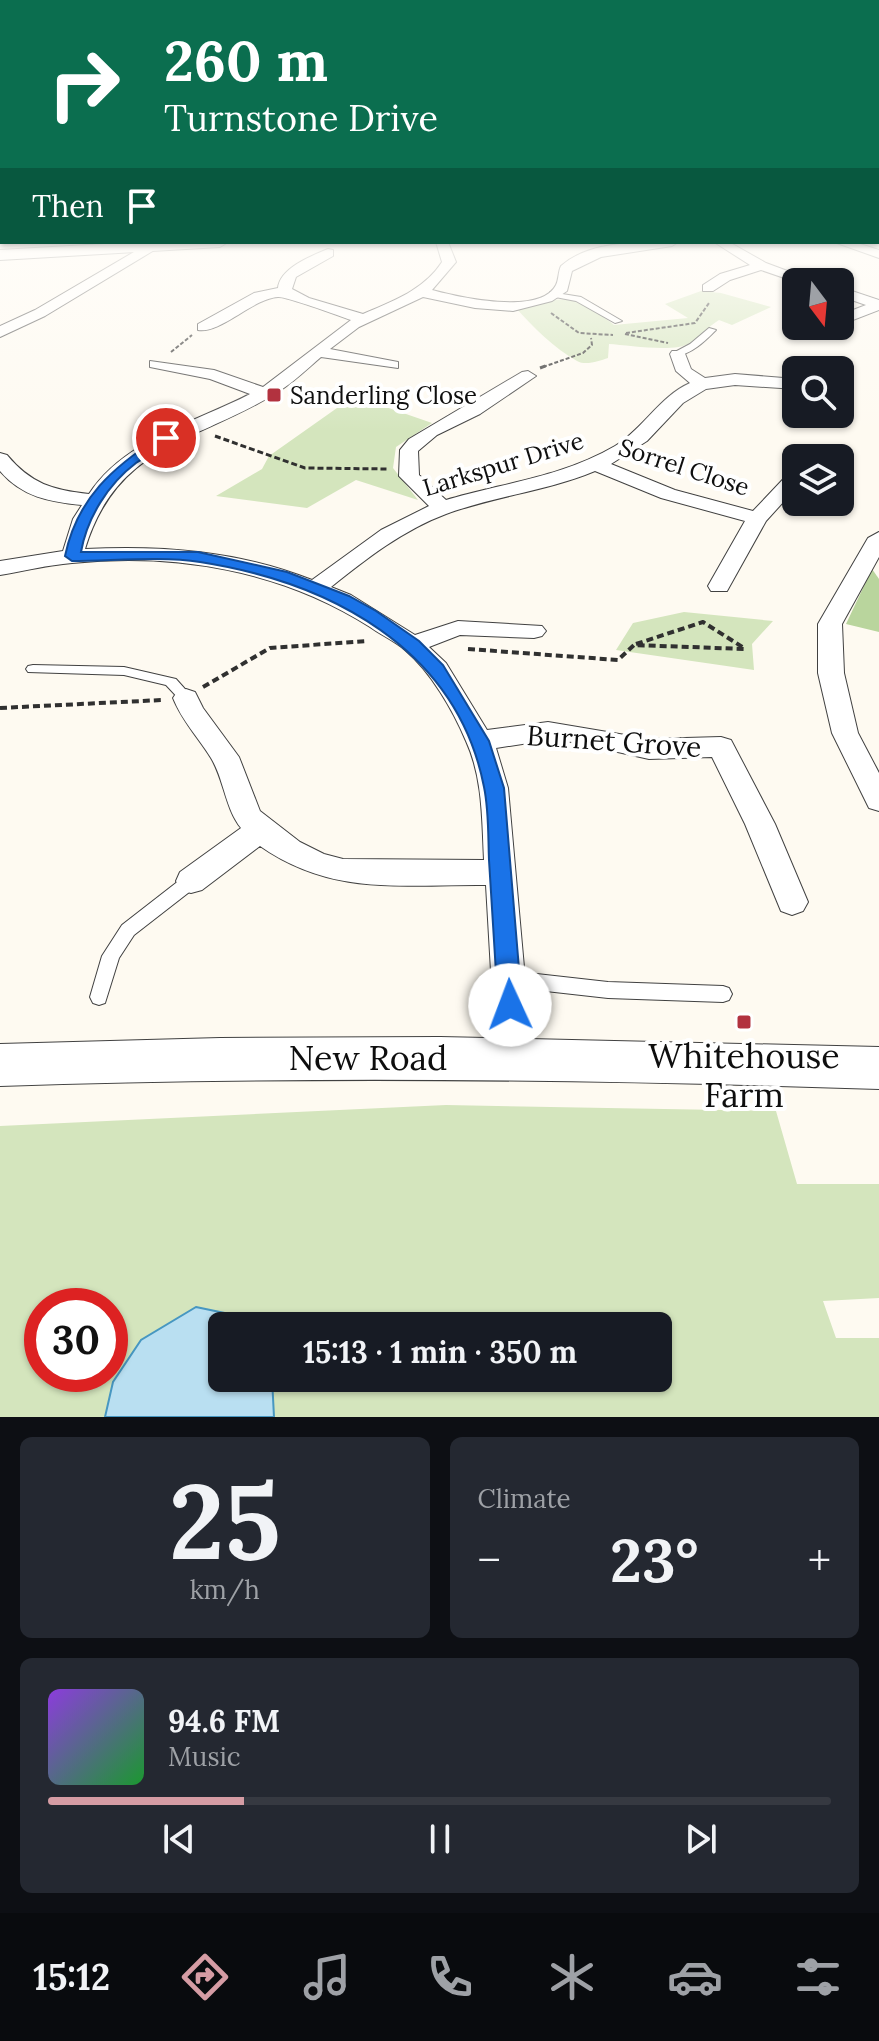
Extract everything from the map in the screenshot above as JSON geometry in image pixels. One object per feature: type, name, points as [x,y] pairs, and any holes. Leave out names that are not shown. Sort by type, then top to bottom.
[{"type":"street","points":[[0,332],[61,300]]},
{"type":"street","points":[[203,327],[252,300]]},
{"type":"street","points":[[302,300],[364,319]]},
{"type":"street","points":[[72,556],[76,537],[93,500],[129,462],[155,445],[264,393],[290,376],[334,336],[404,300]]},
{"type":"street","points":[[462,300],[491,306],[538,301]]},
{"type":"street","points":[[854,314],[875,306],[871,300]]},
{"type":"street","points":[[673,349],[684,371],[702,384]]},
{"type":"street","points":[[317,351],[392,365]]},
{"type":"street","points":[[156,364],[214,375],[264,393]]},
{"type":"street","points":[[442,508],[416,485],[407,468],[409,450],[416,439],[471,412],[511,383],[528,376]]},
{"type":"street","name":"Larkspur Drive","points":[[316,588],[383,537],[442,508],[528,488],[595,464],[645,433],[679,395],[702,384],[741,379],[782,383]]},
{"type":"street","points":[[0,459],[19,482],[39,494],[93,500]]},
{"type":"street","name":"Sorrel Close","points":[[595,464],[668,494],[757,518]]},
{"type":"street","name":"Sorrel Close","points":[[719,586],[757,518],[782,492]]},
{"type":"street","points":[[879,538],[830,624],[831,673],[845,733],[879,800]]},
{"type":"street","points":[[0,568],[72,556],[198,557],[253,568],[316,588],[370,615],[413,644],[437,669],[480,741],[494,788],[514,1057]]},
{"type":"street","points":[[413,644],[458,628],[534,631]]},
{"type":"street","points":[[186,698],[191,711],[225,757],[248,817],[260,830],[316,864],[343,871],[501,873]]},
{"type":"street","name":"Burnet Grove","points":[[480,741],[548,731],[573,733],[649,749],[721,747],[760,824],[792,902]]},
{"type":"street","points":[[191,881],[260,830]]},
{"type":"street","name":"New Road","points":[[0,1065],[304,1056],[514,1057],[879,1068]]},
{"type":"lane","points":[[580,300],[618,321]]},
{"type":"lane","points":[[673,349],[693,346],[712,330]]},
{"type":"lane","points":[[33,669],[124,671],[171,682],[186,698]]},
{"type":"lane","points":[[99,997],[111,956],[128,930],[191,881]]},
{"type":"lane","points":[[510,979],[608,990],[723,994]]},
{"type":"path","points":[[538,301],[569,329],[591,338],[695,323],[709,307],[709,300]]},
{"type":"path","points":[[156,364],[203,327]]},
{"type":"path","points":[[620,334],[673,349]]},
{"type":"path","points":[[528,376],[539,368],[583,353],[592,345],[591,338]]},
{"type":"path","points":[[190,428],[305,468],[407,468]]},
{"type":"path","points":[[465,649],[618,660],[634,645],[703,622],[746,649],[634,645]]},
{"type":"path","points":[[0,708],[186,698],[270,648],[371,641],[413,644]]},
{"type":"green space","points":[[556,300],[577,301],[614,325],[688,318],[665,304],[676,300],[746,300],[771,307],[732,325],[719,320],[683,346],[663,348],[609,344],[608,358],[584,363],[568,356],[515,307]]},
{"type":"green space","points":[[354,396],[432,423],[396,447],[393,468],[418,500],[356,480],[307,508],[216,496],[262,469],[269,456]]},
{"type":"green space","points":[[872,569],[879,579],[879,632],[846,624]]},
{"type":"green space","points":[[684,612],[773,621],[752,644],[754,670],[616,650],[633,623]]},
{"type":"green space","points":[[446,1105],[776,1111],[797,1184],[879,1184],[879,1298],[823,1301],[836,1338],[879,1338],[879,1417],[0,1417],[0,1126]]},
{"type":"water","points":[[196,1307],[220,1312],[208,1312],[208,1392],[273,1392],[274,1417],[105,1417],[111,1392],[128,1392],[128,1360],[141,1340]]},
{"type":"place","name":"Sanderling Close","points":[[274,395]]},
{"type":"place","name":"Whitehouse Farm","points":[[744,1022]]},
{"type":"route","points":[[166,438],[129,462],[93,500],[76,537],[72,556],[198,557],[253,568],[343,600],[413,644],[437,669],[480,741],[494,788],[510,1005]]}]
